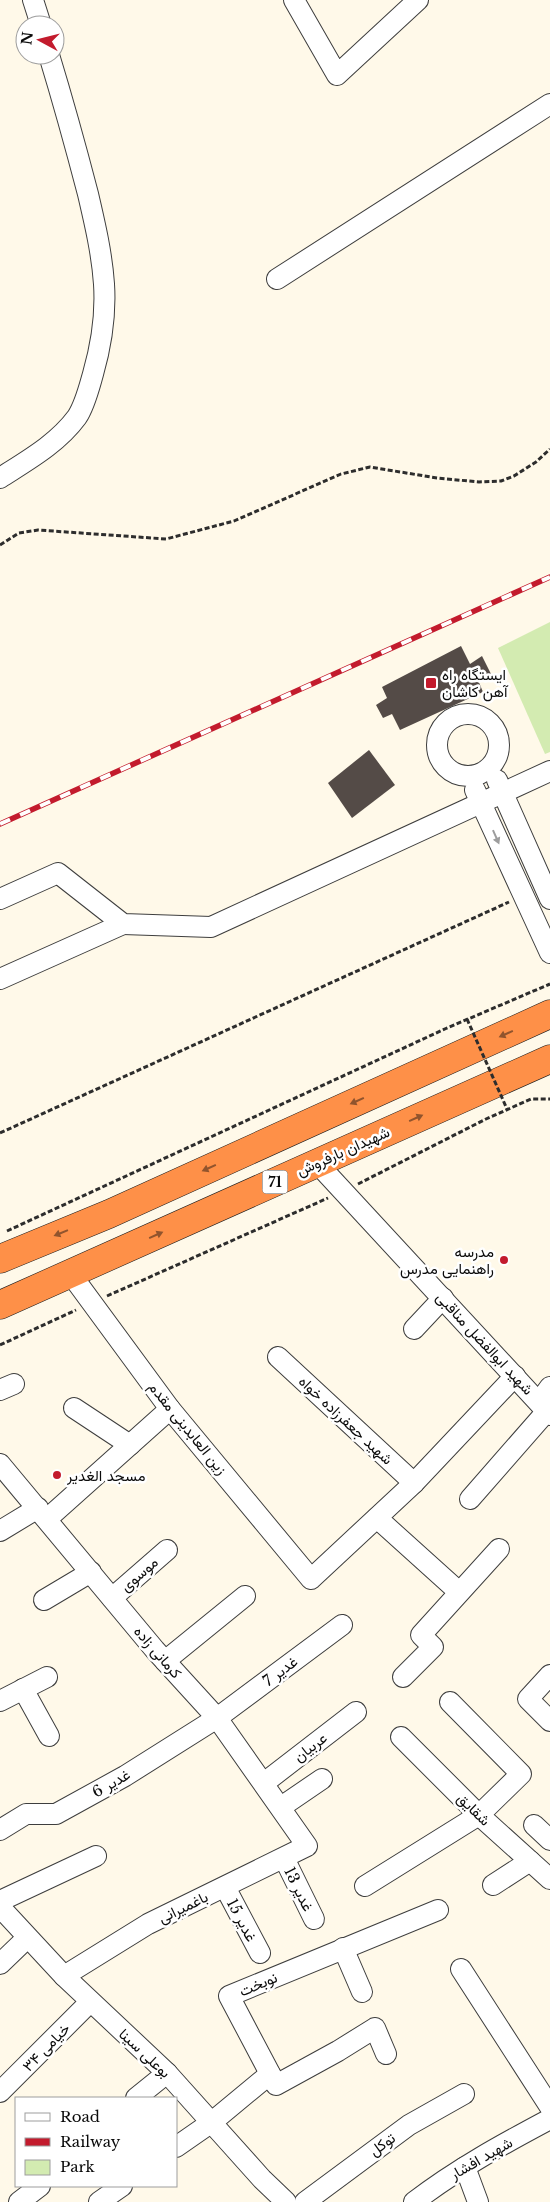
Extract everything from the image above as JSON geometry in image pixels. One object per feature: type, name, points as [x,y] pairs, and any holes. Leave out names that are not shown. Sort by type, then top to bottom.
[{"type":"highway","points":[[6,1248],[109,1214],[550,1014]]},
{"type":"highway","name":"شهیدان بارفروش","points":[[0,1305],[550,1059]]},
{"type":"highway","points":[[109,1214],[104,1224],[105,1236],[111,1245],[122,1250]]},
{"type":"highway","points":[[6,1248],[28,1256],[37,1265],[39,1277],[36,1288]]},
{"type":"street","points":[[33,0],[38,15]]},
{"type":"street","points":[[294,0],[337,75],[418,0]]},
{"type":"street","points":[[0,478],[48,447],[65,433],[79,415],[97,360],[103,325],[104,285],[96,231],[75,145],[52,65]]},
{"type":"street","points":[[277,279],[550,104]]},
{"type":"street","points":[[461,714],[481,716],[495,729],[499,749],[497,758],[491,767],[482,773],[469,777],[451,772],[443,765],[438,755],[436,744],[438,734],[444,724],[461,714]]},
{"type":"street","points":[[491,767],[502,792],[543,863],[550,899]]},
{"type":"street","points":[[0,979],[122,924],[211,927],[480,802],[550,772]]},
{"type":"street","points":[[469,777],[550,953]]},
{"type":"street","points":[[514,875],[543,863]]},
{"type":"street","points":[[0,899],[58,873],[122,924]]},
{"type":"street","name":"شهید ابوالفضل مناقبی","points":[[317,1163],[515,1376],[546,1404]]},
{"type":"street","name":"زین العابدینی مقدم","points":[[70,1273],[170,1409],[311,1579],[377,1518]]},
{"type":"street","points":[[414,1329],[443,1298]]},
{"type":"street","name":"شهید جعفرزاده خواه","points":[[278,1357],[414,1483]]},
{"type":"street","points":[[460,1592],[377,1518],[414,1483],[515,1376]]},
{"type":"street","points":[[470,1499],[546,1404]]},
{"type":"street","points":[[74,1408],[130,1444]]},
{"type":"street","points":[[0,1531],[42,1514],[130,1444],[170,1409]]},
{"type":"street","name":"کرمانی زاده","points":[[0,1464],[165,1661],[217,1718],[307,1846]]},
{"type":"street","points":[[403,1677],[433,1647],[421,1635],[499,1549]]},
{"type":"street","name":"موسوی","points":[[112,1598],[167,1550]]},
{"type":"street","points":[[44,1600],[91,1572]]},
{"type":"street","points":[[165,1661],[245,1596]]},
{"type":"street","name":"غدیر 7","points":[[217,1718],[342,1625]]},
{"type":"street","points":[[550,1675],[528,1700],[550,1721]]},
{"type":"street","points":[[0,1701],[47,1677]]},
{"type":"street","points":[[23,1689],[49,1736]]},
{"type":"street","points":[[365,1886],[441,1841],[479,1815],[521,1774],[450,1702]]},
{"type":"street","name":"عربیان","points":[[264,1783],[356,1712]]},
{"type":"street","name":"غدیر 6","points":[[0,1830],[26,1814],[56,1814],[125,1776],[217,1718]]},
{"type":"street","name":"شقایق","points":[[400,1737],[479,1815],[544,1870]]},
{"type":"street","points":[[281,1807],[322,1779]]},
{"type":"street","points":[[534,1825],[550,1840]]},
{"type":"street","name":"باغمیرانی","points":[[64,1976],[148,1924],[307,1846]]},
{"type":"street","points":[[0,1901],[96,1856]]},
{"type":"street","name":"غدیر 13","points":[[284,1858],[310,1896],[314,1919]]},
{"type":"street","points":[[493,1885],[544,1870]]},
{"type":"street","name":"غدیر 15","points":[[225,1887],[260,1953]]},
{"type":"street","name":"بوعلی سینا","points":[[0,1907],[27,1938],[90,2002],[167,2073],[262,2179],[286,2202]]},
{"type":"street","name":"نوبخت","points":[[270,2074],[229,1996],[438,1910]]},
{"type":"street","points":[[0,1964],[27,1938]]},
{"type":"street","points":[[343,1948],[362,1992]]},
{"type":"street","points":[[461,1969],[550,2107]]},
{"type":"street","name":"خیامی ۳۴","points":[[0,2092],[90,2002]]},
{"type":"street","points":[[178,2146],[212,2122],[270,2074],[276,2085],[375,2028],[386,2054]]},
{"type":"street","points":[[137,2097],[167,2073]]},
{"type":"street","name":"توکل","points":[[305,2202],[409,2125],[464,2094]]},
{"type":"street","name":"شهید افشار","points":[[414,2202],[442,2181],[550,2119]]},
{"type":"street","points":[[465,2167],[478,2202]]},
{"type":"street","points":[[19,2202],[39,2187]]},
{"type":"street","points":[[99,2202],[121,2187]]},
{"type":"path","points":[[0,545],[19,533],[38,530],[166,539],[234,521],[341,474],[370,467],[462,480],[501,481],[514,476],[536,462],[550,448]]},
{"type":"path","points":[[0,1133],[524,896]]},
{"type":"path","points":[[6,1248],[468,1019],[550,984]]},
{"type":"path","points":[[468,1019],[507,1109]]},
{"type":"path","points":[[0,1345],[344,1191],[531,1098],[550,1099]]},
{"type":"green space","points":[[550,622],[550,752],[545,754],[498,648]]},
{"type":"building","points":[[461,646],[470,664],[482,656],[491,674],[478,680],[483,692],[400,730],[392,714],[383,718],[376,705],[387,698],[382,687]]},
{"type":"building","points":[[369,750],[395,785],[352,818],[328,783]]},
{"type":"railway","points":[[0,824],[550,577]]},
{"type":"place","name":"ایستگاه راه آهن کاشان","points":[[431,683]]},
{"type":"place","name":"مدرسه راهنمایی مدرس","points":[[504,1260]]},
{"type":"place","name":"مسجد الغدیر","points":[[57,1475]]}]
